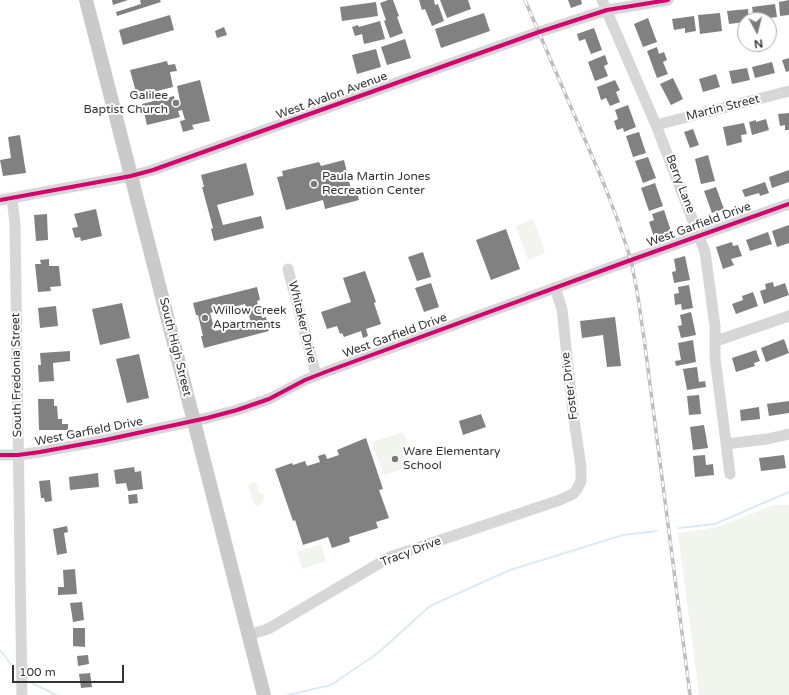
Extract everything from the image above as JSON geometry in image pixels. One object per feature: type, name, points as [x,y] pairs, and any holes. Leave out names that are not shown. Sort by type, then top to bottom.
[{"type":"main road","name":"South High Street","points":[[86,0],[264,695]]},
{"type":"street","name":"West Avalon Avenue","points":[[0,200],[131,176],[172,164],[539,32],[605,5],[668,0]]},
{"type":"street","name":"Berry Lane","points":[[605,5],[656,124],[705,252],[716,341],[715,358],[730,474]]},
{"type":"street","name":"Martin Street","points":[[656,124],[789,91]]},
{"type":"street","name":"South Fredonia Street","points":[[12,198],[14,219],[22,695]]},
{"type":"street","name":"West Garfield Drive","points":[[0,455],[18,455],[91,443],[194,421],[258,403],[316,375],[789,204]]},
{"type":"street","name":"Whitaker Drive","points":[[288,268],[316,375]]},
{"type":"street","name":"Foster Drive","points":[[556,288],[562,308],[573,413],[582,467],[582,477],[579,484]]},
{"type":"street","points":[[716,341],[789,316]]},
{"type":"street","points":[[726,444],[767,439],[789,434]]},
{"type":"street","name":"Tracy Drive","points":[[248,635],[268,629],[390,557],[560,500],[572,494],[579,484]]},
{"type":"shaded area","points":[[533,219],[545,253],[528,260],[516,226]]},
{"type":"shaded area","points":[[403,432],[410,451],[409,457],[411,466],[385,475],[380,462],[378,461],[372,442]]},
{"type":"shaded area","points":[[251,483],[256,483],[259,493],[263,494],[264,499],[261,504],[257,506],[255,505],[248,486]]},
{"type":"shaded area","points":[[774,505],[789,505],[789,695],[699,695],[678,533],[718,527]]},
{"type":"shaded area","points":[[321,544],[326,561],[302,569],[297,552]]},
{"type":"building","points":[[112,0],[128,0],[113,5]]},
{"type":"building","points":[[140,0],[160,0],[161,2],[117,16],[116,12],[141,4]]},
{"type":"building","points":[[393,0],[403,33],[390,38],[380,3]]},
{"type":"building","points":[[419,0],[434,0],[435,5],[438,4],[444,21],[432,26],[425,9],[422,10]]},
{"type":"building","points":[[440,0],[468,0],[471,9],[447,18]]},
{"type":"building","points":[[568,0],[581,0],[582,4],[571,8]]},
{"type":"building","points":[[789,0],[789,15],[780,16],[779,2]]},
{"type":"building","points":[[376,2],[378,16],[342,21],[340,7]]},
{"type":"building","points":[[775,4],[776,12],[753,12],[752,7]]},
{"type":"building","points":[[748,9],[748,12],[737,12],[737,23],[729,24],[727,11]]},
{"type":"building","points":[[484,13],[490,31],[441,48],[435,29]]},
{"type":"building","points":[[720,13],[722,31],[700,34],[698,15]]},
{"type":"building","points":[[170,15],[174,30],[123,45],[119,30]]},
{"type":"building","points":[[694,16],[696,31],[685,33],[685,28],[674,30],[672,19]]},
{"type":"building","points":[[648,18],[657,42],[643,47],[634,24]]},
{"type":"building","points":[[380,21],[385,39],[364,44],[362,34],[355,36],[352,27],[358,25],[359,27]]},
{"type":"building","points":[[224,27],[227,35],[217,38],[215,31]]},
{"type":"building","points":[[594,28],[602,50],[591,54],[585,39],[579,41],[577,34]]},
{"type":"building","points":[[405,39],[411,58],[387,65],[381,47]]},
{"type":"building","points":[[657,47],[659,54],[664,52],[667,60],[663,62],[668,74],[657,78],[647,51]]},
{"type":"building","points":[[376,49],[381,67],[357,74],[352,55]]},
{"type":"building","points":[[605,55],[608,64],[604,66],[608,76],[595,81],[588,62]]},
{"type":"building","points":[[789,58],[789,71],[786,72],[782,60]]},
{"type":"building","points":[[167,61],[168,65],[175,64],[177,71],[170,72],[173,87],[137,96],[130,70]]},
{"type":"building","points":[[772,62],[775,73],[755,78],[752,67]]},
{"type":"building","points":[[747,68],[750,80],[732,84],[729,71]]},
{"type":"building","points":[[716,74],[720,87],[703,92],[699,79]]},
{"type":"building","points":[[673,78],[683,99],[671,105],[660,84]]},
{"type":"building","name":"Galilee Baptist Church","points":[[200,80],[210,121],[192,125],[194,129],[183,132],[180,121],[185,120],[182,110],[178,111],[180,117],[147,125],[142,104],[174,96],[176,102],[180,101],[177,86]]},
{"type":"building","points":[[615,80],[620,90],[616,92],[620,102],[610,106],[606,98],[601,100],[597,87]]},
{"type":"building","points":[[628,105],[636,127],[624,132],[623,128],[617,130],[614,121],[618,119],[615,110]]},
{"type":"building","points":[[789,113],[789,130],[785,130],[785,125],[780,126],[778,114]]},
{"type":"building","points":[[766,119],[769,130],[752,135],[749,122],[756,120],[756,122]]},
{"type":"building","points":[[744,123],[747,134],[741,135],[742,142],[727,146],[723,127]]},
{"type":"building","points":[[693,129],[699,145],[690,148],[684,132]]},
{"type":"building","points":[[639,132],[646,153],[633,157],[626,136]]},
{"type":"building","points":[[20,135],[26,173],[3,176],[0,160],[11,158],[8,137]]},
{"type":"building","points":[[708,155],[715,181],[701,184],[695,159]]},
{"type":"building","points":[[648,157],[656,178],[643,183],[635,161]]},
{"type":"building","name":"Paula Martin Jones Recreation Center","points":[[344,160],[352,193],[357,191],[359,200],[325,209],[323,200],[286,210],[277,177],[283,176],[282,171],[319,162],[321,166]]},
{"type":"building","points":[[246,163],[254,195],[217,205],[223,225],[261,216],[264,228],[214,241],[211,229],[213,228],[202,187],[204,187],[201,175]]},
{"type":"building","points":[[789,170],[789,182],[772,188],[769,177]]},
{"type":"building","points":[[765,182],[769,193],[760,196],[759,193],[745,197],[742,190]]},
{"type":"building","points":[[655,183],[663,206],[649,211],[641,188]]},
{"type":"building","points":[[716,187],[724,209],[712,213],[704,191]]},
{"type":"building","points":[[96,209],[102,236],[81,241],[80,237],[75,238],[72,228],[78,227],[74,214]]},
{"type":"building","points":[[664,210],[671,231],[654,237],[649,222],[654,220],[652,214]]},
{"type":"building","points":[[47,214],[48,240],[36,241],[34,215]]},
{"type":"building","points":[[789,225],[789,243],[777,247],[772,231]]},
{"type":"building","points":[[506,229],[520,269],[491,280],[476,240]]},
{"type":"building","points":[[768,232],[772,244],[750,251],[746,240]]},
{"type":"building","points":[[732,242],[733,246],[738,245],[742,256],[731,259],[734,265],[723,269],[716,247]]},
{"type":"building","points":[[423,252],[431,277],[417,281],[408,257]]},
{"type":"building","points":[[685,256],[690,280],[674,283],[672,272],[676,271],[674,259]]},
{"type":"building","points":[[49,259],[49,266],[59,266],[61,286],[50,287],[51,291],[38,292],[35,264],[41,264],[40,260]]},
{"type":"building","points":[[365,271],[376,302],[374,303],[381,324],[366,329],[368,336],[363,338],[361,331],[344,337],[342,333],[340,334],[337,326],[327,329],[321,312],[351,302],[343,278]]},
{"type":"building","points":[[773,282],[774,287],[785,283],[789,295],[764,304],[760,291],[766,289],[765,284]]},
{"type":"building","points":[[431,283],[439,307],[424,312],[415,288]]},
{"type":"building","points":[[689,285],[693,308],[682,310],[681,304],[675,305],[674,294],[679,293],[678,287]]},
{"type":"building","name":"Willow Creek Apartments","points":[[257,287],[260,300],[257,301],[262,318],[266,317],[269,331],[204,348],[198,315],[196,315],[193,303]],"holes":[[[245,304],[251,322],[215,331],[210,313]]]},
{"type":"building","points":[[753,292],[758,306],[736,314],[732,304],[743,300],[742,296]]},
{"type":"building","points":[[122,303],[130,338],[100,345],[92,309]]},
{"type":"building","points":[[56,306],[58,326],[40,328],[38,308]]},
{"type":"building","points":[[691,312],[696,335],[681,338],[678,326],[682,325],[680,315]]},
{"type":"building","points":[[615,317],[621,366],[607,367],[603,335],[582,338],[580,321]]},
{"type":"building","points":[[784,339],[789,353],[766,362],[761,348]]},
{"type":"building","points":[[693,340],[696,362],[676,366],[675,361],[681,360],[678,343]]},
{"type":"building","points":[[756,350],[760,361],[754,363],[755,366],[736,372],[732,358]]},
{"type":"building","points":[[70,351],[70,361],[53,363],[54,381],[39,382],[38,365],[41,365],[40,353]]},
{"type":"building","points":[[139,354],[149,398],[127,403],[116,359]]},
{"type":"building","points":[[697,367],[699,382],[705,381],[706,387],[687,390],[683,369]]},
{"type":"building","points":[[699,395],[701,414],[689,415],[687,396]]},
{"type":"building","points":[[38,399],[54,399],[54,406],[57,406],[58,419],[62,419],[62,424],[68,424],[68,430],[39,430]]},
{"type":"building","points":[[789,401],[789,413],[769,416],[767,404]]},
{"type":"building","points":[[759,407],[760,419],[741,421],[740,410]]},
{"type":"building","points":[[481,414],[486,427],[463,435],[459,421]]},
{"type":"building","points":[[704,425],[708,448],[693,450],[690,427]]},
{"type":"building","name":"Ware Elementary School","points":[[366,438],[383,489],[379,490],[389,518],[376,522],[378,528],[349,537],[350,542],[332,548],[328,537],[303,545],[275,469],[292,463],[293,465],[305,461],[307,466],[320,462],[318,456],[325,454],[327,459],[339,455],[337,450]]},
{"type":"building","points":[[705,455],[706,465],[713,464],[714,475],[695,477],[693,456]]},
{"type":"building","points":[[784,455],[786,468],[761,471],[759,458]]},
{"type":"building","points":[[134,467],[135,472],[141,471],[143,489],[128,491],[126,483],[116,484],[114,470]]},
{"type":"building","points":[[98,473],[99,487],[70,490],[69,477]]},
{"type":"building","points":[[50,480],[52,501],[45,502],[44,498],[41,498],[39,481]]},
{"type":"building","points":[[137,494],[138,503],[129,504],[128,495]]},
{"type":"building","points":[[67,526],[68,532],[64,533],[67,553],[57,555],[53,529]]},
{"type":"building","points":[[75,569],[77,594],[58,595],[58,587],[64,587],[63,570]]},
{"type":"building","points":[[82,602],[84,620],[73,622],[70,603]]},
{"type":"building","points":[[73,628],[85,628],[85,647],[73,646]]},
{"type":"building","points":[[88,655],[89,664],[78,666],[77,656]]},
{"type":"building","points":[[90,673],[92,687],[81,688],[79,674]]},
{"type":"waterway","points":[[679,528],[715,524],[789,492]]},
{"type":"waterway","points":[[288,695],[331,685],[378,653],[430,606],[510,570],[623,535],[657,531]]},
{"type":"waterway","points":[[0,650],[11,664]]},
{"type":"waterway","points":[[32,683],[56,695]]},
{"type":"railway","points":[[525,0],[604,184],[631,260],[644,338],[690,695]]},
{"type":"cycle path","points":[[0,200],[131,176],[153,170],[539,32],[607,10],[668,0]]},
{"type":"cycle path","points":[[0,455],[18,455],[40,452],[105,440],[237,410],[269,399],[305,380],[328,371],[789,204]]},
{"type":"place","name":"Galilee Baptist Church","points":[[176,103]]},
{"type":"place","name":"Paula Martin Jones Recreation Center","points":[[314,184]]},
{"type":"place","name":"Willow Creek Apartments","points":[[205,318]]},
{"type":"place","name":"Ware Elementary School","points":[[395,459]]}]
